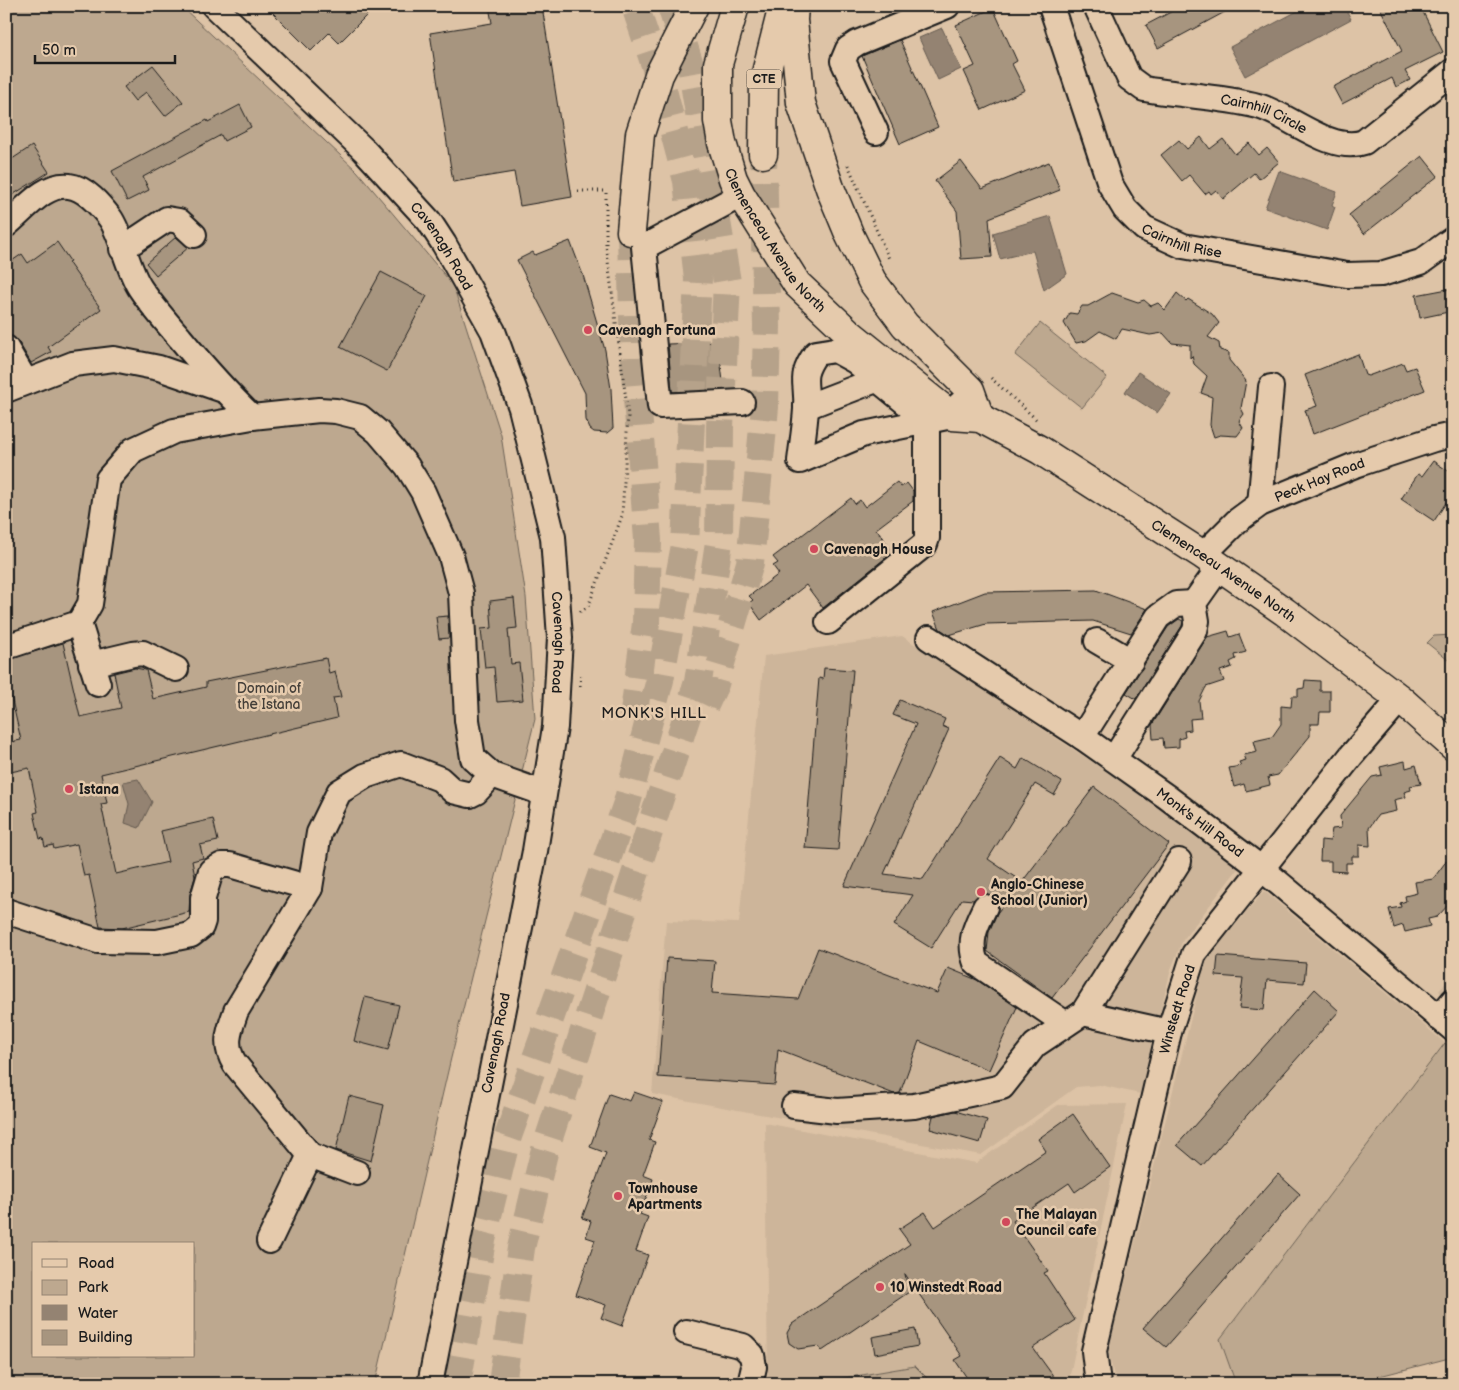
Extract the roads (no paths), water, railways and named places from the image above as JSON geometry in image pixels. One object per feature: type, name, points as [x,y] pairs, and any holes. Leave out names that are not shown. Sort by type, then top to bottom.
[{"type":"main road","points":[[631,231],[640,134],[659,75],[694,6]]},
{"type":"main road","name":"Clemenceau Avenue North","points":[[735,6],[718,64],[718,121],[726,159],[741,195],[797,284],[939,418],[980,418],[1040,450],[1211,560],[1285,612],[1400,699],[1453,746]]},
{"type":"main road","name":"CTE","points":[[763,154],[764,81],[783,6]]},
{"type":"main road","points":[[794,6],[793,20],[801,102],[830,188],[850,236],[872,281],[905,325],[979,382],[980,418]]},
{"type":"street","name":"Cavenagh Road","points":[[214,6],[364,150],[429,222],[456,264],[493,331],[521,408],[553,537],[560,638],[555,727],[535,851],[430,1384]]},
{"type":"street","points":[[876,132],[843,61],[848,49],[857,43],[947,6]]},
{"type":"street","name":"Cairnhill Rise","points":[[1051,6],[1110,184],[1125,209],[1144,228],[1183,246],[1347,275],[1381,274],[1421,262],[1453,239]]},
{"type":"street","name":"Cairnhill Circle","points":[[1096,6],[1129,78],[1135,85],[1144,89],[1258,106],[1341,144],[1364,142],[1453,71]]},
{"type":"street","points":[[6,225],[47,190],[58,186],[70,186],[90,196],[111,220],[139,286],[151,304],[223,390],[252,417]]},
{"type":"street","points":[[741,195],[644,247],[660,406],[742,402]]},
{"type":"street","points":[[122,249],[167,219],[179,221],[194,235]]},
{"type":"street","points":[[6,348],[16,386],[73,364],[114,359],[159,368],[223,390]]},
{"type":"street","points":[[939,418],[876,380],[855,361],[835,350],[816,353],[807,366],[803,379],[806,407],[800,461],[864,434],[939,418],[979,382]]},
{"type":"street","points":[[806,407],[876,380]]},
{"type":"street","points":[[1260,504],[1271,387]]},
{"type":"street","points":[[6,647],[79,623],[90,604],[102,508],[108,479],[133,450],[174,431],[252,417],[319,410],[336,411],[360,417],[378,432],[407,466],[423,492],[451,556],[461,593],[467,720],[473,758],[492,775],[543,793]]},
{"type":"street","points":[[828,622],[925,544],[939,418]]},
{"type":"street","name":"Peck Hay Road","points":[[1194,603],[1211,560],[1237,521],[1260,504],[1355,465],[1434,439],[1453,435]]},
{"type":"street","points":[[1082,737],[1103,707],[1158,617],[1176,604],[1194,603],[1197,621],[1195,631],[1114,759]]},
{"type":"street","points":[[79,623],[94,674],[133,654],[143,654],[176,669]]},
{"type":"street","name":"Monk's Hill Road","points":[[929,638],[1114,759],[1262,869],[1448,1016]]},
{"type":"street","points":[[1097,641],[1131,661]]},
{"type":"street","name":"Winstedt Road","points":[[1098,1384],[1094,1351],[1169,1032],[1194,954],[1351,756],[1400,699]]},
{"type":"street","points":[[1103,707],[1134,727]]},
{"type":"street","points":[[356,1173],[310,1155],[228,1054],[228,1033],[236,1011],[310,888],[319,833],[339,792],[365,776],[401,764],[440,779],[453,791],[470,795],[476,792],[492,775]]},
{"type":"street","points":[[794,1106],[837,1111],[914,1106],[1002,1086],[1035,1045],[1074,1018],[1178,861]]},
{"type":"street","points":[[6,911],[98,941],[157,942],[191,935],[201,927],[204,921],[203,898],[212,871],[222,865],[230,865],[310,888]]},
{"type":"street","points":[[985,908],[973,931],[972,952],[976,963],[1074,1018],[1169,1032]]},
{"type":"street","points":[[269,1241],[310,1155]]},
{"type":"street","points":[[686,1332],[743,1346],[752,1355],[754,1367],[750,1384]]},
{"type":"water","points":[[1307,6],[1344,6],[1351,19],[1245,76],[1230,47]]},
{"type":"water","points":[[942,28],[961,69],[938,80],[919,38]]},
{"type":"water","points":[[1279,171],[1337,192],[1332,205],[1335,207],[1327,230],[1265,208]]},
{"type":"water","points":[[1050,216],[1067,274],[1044,290],[1033,251],[1000,259],[993,233]]},
{"type":"water","points":[[1138,372],[1171,394],[1157,413],[1125,392]]},
{"type":"water","points":[[138,779],[152,802],[139,828],[125,823],[129,804],[123,782]]},
{"type":"tunnel","points":[[457,1384],[482,1240],[506,1142],[627,803],[660,680],[685,545],[698,279],[687,181],[661,83],[635,6]]},
{"type":"tunnel","points":[[502,1384],[521,1248],[544,1153],[698,682],[719,542],[720,427],[727,282],[692,71],[671,6]]},
{"type":"tunnel","points":[[705,705],[715,684],[750,563],[765,407],[767,326],[763,154]]},
{"type":"tunnel","points":[[631,231],[634,360],[648,540],[646,623],[632,727]]},
{"type":"place","name":"Cavenagh Fortuna","points":[[588,330]]},
{"type":"place","name":"Cavenagh House","points":[[814,549]]},
{"type":"place","name":"Istana","points":[[69,789]]},
{"type":"place","name":"Anglo-Chinese School (Junior)","points":[[981,892]]},
{"type":"place","name":"Townhouse Apartments","points":[[618,1196]]},
{"type":"place","name":"The Malayan Council cafe","points":[[1006,1222]]},
{"type":"place","name":"10 Winstedt Road","points":[[880,1287]]},
{"type":"district","name":"MONK'S HILL","points":[[654,713]]},
{"type":"park label","name":"Domain of the Istana","points":[[269,696]]}]
